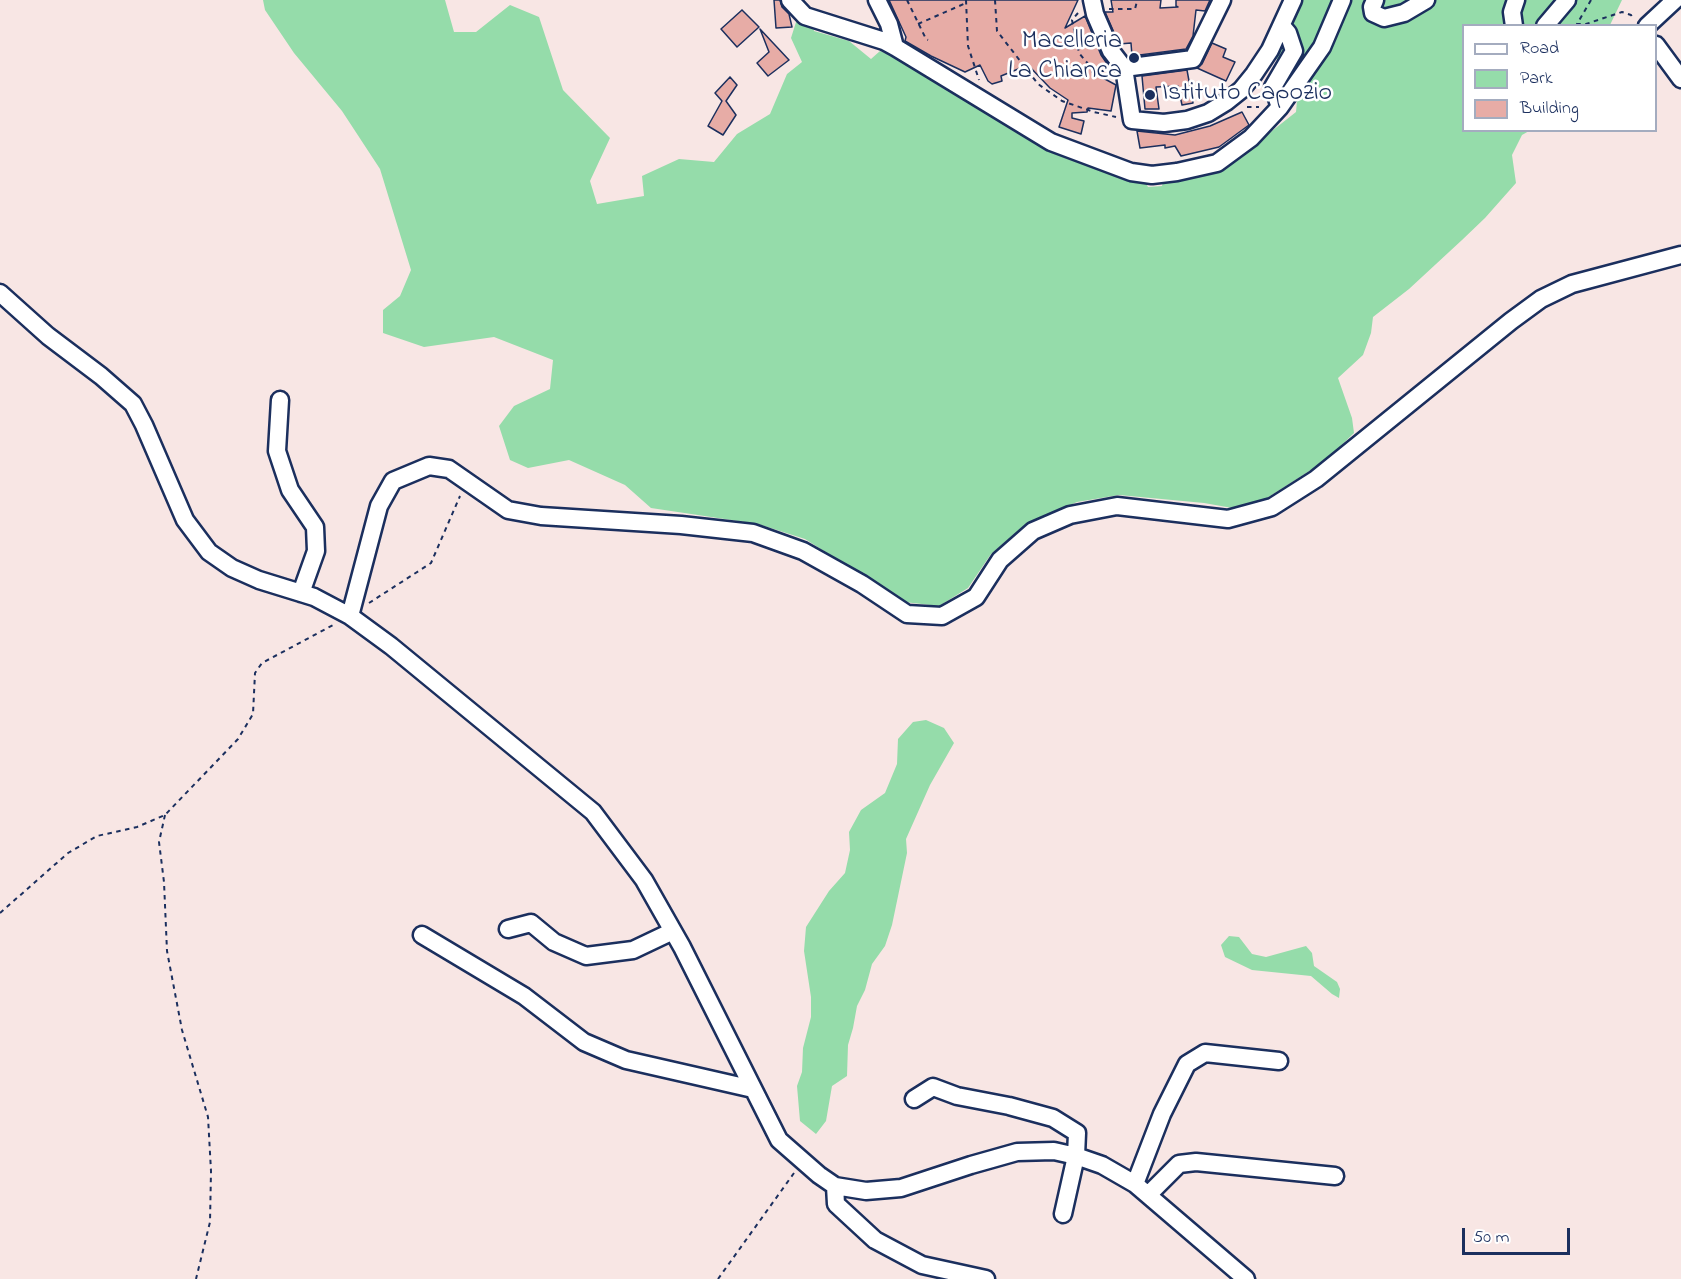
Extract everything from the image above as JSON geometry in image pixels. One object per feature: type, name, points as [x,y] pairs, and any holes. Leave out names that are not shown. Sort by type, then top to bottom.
[{"type":"street","points":[[790,0],[805,16],[884,41],[928,65],[988,105],[1051,142],[1131,172],[1152,175],[1198,168],[1221,161],[1251,138],[1280,107],[1322,47],[1342,0]]},
{"type":"street","points":[[877,0],[889,24],[895,47]]},
{"type":"street","points":[[1092,0],[1095,14],[1111,51],[1124,68],[1132,120],[1164,123],[1187,120],[1208,113],[1241,90],[1254,74],[1282,26],[1293,0]]},
{"type":"street","points":[[1124,68],[1193,59],[1222,0]]},
{"type":"street","points":[[1375,0],[1373,13],[1384,18],[1404,13],[1426,0]]},
{"type":"street","points":[[1514,24],[1512,12],[1516,0]]},
{"type":"street","points":[[1547,24],[1567,0]]},
{"type":"street","points":[[1649,24],[1676,0]]},
{"type":"street","points":[[1280,107],[1273,87],[1294,51],[1288,33],[1282,26]]},
{"type":"street","points":[[1657,46],[1681,79]]},
{"type":"street","points":[[350,616],[379,506],[393,481],[429,466],[449,469],[508,510],[541,516],[681,525],[753,533],[803,551],[862,584],[907,614],[942,616],[976,597],[1000,560],[1033,531],[1070,515],[1117,506],[1228,519],[1272,507],[1316,479],[1541,299],[1572,284],[1681,255]]},
{"type":"street","points":[[0,293],[48,336],[101,376],[133,404],[185,520],[209,552],[239,571],[326,602],[350,616],[391,646],[592,812],[644,880],[673,931],[779,1140],[802,1161],[835,1186],[866,1191],[902,1188],[971,1164],[1017,1152],[1054,1152],[1076,1156],[1102,1165],[1141,1189],[1246,1279]]},
{"type":"street","points":[[280,400],[278,451],[290,490],[315,526],[316,551],[301,593]]},
{"type":"street","points":[[508,929],[531,923],[554,942],[586,956],[633,950],[673,931]]},
{"type":"street","points":[[422,935],[524,996],[584,1042],[626,1060],[753,1089]]},
{"type":"street","points":[[1141,1189],[1162,1114],[1187,1064],[1205,1053],[1279,1061]]},
{"type":"street","points":[[914,1099],[933,1087],[957,1096],[1009,1106],[1053,1118],[1077,1133],[1076,1156],[1064,1214]]},
{"type":"street","points":[[1141,1189],[1179,1164],[1196,1162],[1335,1176]]},
{"type":"street","points":[[835,1186],[836,1204],[875,1240],[922,1265],[986,1279]]},
{"type":"path","points":[[907,0],[928,40]]},
{"type":"path","points":[[995,0],[997,31],[1038,84],[1062,101],[1094,112],[1132,120]]},
{"type":"path","points":[[1577,24],[1591,0]]},
{"type":"path","points":[[918,24],[966,2],[968,46],[988,105]]},
{"type":"path","points":[[1112,9],[1135,9],[1137,2]]},
{"type":"path","points":[[1586,24],[1622,12],[1631,15],[1634,24]]},
{"type":"path","points":[[1073,23],[1079,53],[1095,71],[1124,68]]},
{"type":"path","points":[[0,914],[68,853],[97,836],[137,827],[165,815],[238,739],[253,714],[255,674],[262,663],[350,616],[431,563],[466,482]]},
{"type":"path","points":[[165,815],[159,842],[164,882],[167,951],[182,1030],[208,1117],[211,1170],[210,1222],[196,1279]]},
{"type":"path","points":[[718,1279],[802,1161]]},
{"type":"green space","points":[[263,0],[445,0],[454,32],[476,32],[510,5],[539,17],[563,90],[610,138],[590,181],[597,204],[644,196],[642,176],[679,159],[714,162],[737,134],[770,114],[787,74],[802,62],[791,38],[797,19],[813,26],[814,31],[849,41],[871,59],[880,51],[934,75],[931,80],[1023,132],[1146,183],[1148,187],[1162,186],[1163,182],[1194,177],[1225,168],[1296,112],[1298,90],[1302,80],[1289,75],[1273,54],[1302,0],[1622,0],[1610,24],[1462,24],[1462,132],[1527,132],[1522,135],[1512,155],[1516,183],[1462,240],[1409,289],[1373,317],[1371,333],[1363,355],[1338,378],[1352,418],[1354,433],[1325,461],[1267,498],[1238,509],[1204,503],[1119,495],[1077,502],[1026,524],[991,554],[968,588],[939,606],[904,602],[805,539],[758,524],[651,508],[625,485],[569,460],[528,468],[510,460],[499,426],[514,406],[550,389],[553,360],[494,337],[424,347],[383,333],[383,310],[400,296],[411,270],[380,169],[342,111],[294,53],[265,10]]},
{"type":"green space","points":[[926,720],[944,728],[954,743],[930,785],[906,839],[907,853],[892,925],[885,946],[872,964],[865,990],[857,1006],[848,1045],[847,1076],[832,1086],[826,1121],[816,1134],[800,1121],[797,1086],[802,1072],[803,1048],[811,1017],[811,997],[804,951],[806,927],[829,891],[845,873],[850,850],[849,832],[861,810],[885,793],[897,764],[898,739],[913,722]]},
{"type":"green space","points":[[1229,936],[1239,937],[1252,954],[1266,957],[1306,946],[1312,953],[1314,966],[1337,982],[1340,989],[1339,998],[1311,976],[1252,970],[1225,957],[1221,945]]},
{"type":"building","points":[[774,0],[780,0],[782,7],[789,14],[792,27],[776,28]]},
{"type":"building","points":[[889,0],[1078,0],[1065,28],[1085,16],[1101,55],[1108,65],[1092,72],[1116,85],[1111,111],[1088,108],[1087,112],[1072,113],[1072,118],[1084,121],[1081,134],[1059,127],[1068,100],[1050,88],[1028,65],[1001,76],[1002,81],[992,84],[980,65],[965,72],[905,41],[906,37]]},
{"type":"building","points":[[1111,0],[1161,0],[1160,8],[1178,7],[1176,0],[1210,0],[1205,11],[1196,10],[1193,36],[1186,49],[1132,56],[1131,43],[1119,44],[1105,12],[1113,12]]},
{"type":"building","points":[[742,10],[759,27],[737,47],[721,29]]},
{"type":"building","points":[[760,29],[789,60],[768,76],[757,63],[769,52]]},
{"type":"building","points":[[1212,43],[1226,49],[1223,57],[1235,62],[1226,81],[1197,68],[1202,64]]},
{"type":"building","name":"Istituto Capozio","points":[[1187,70],[1193,103],[1182,105],[1178,86],[1156,87],[1159,109],[1145,109],[1142,76]]},
{"type":"building","points":[[730,77],[737,85],[726,101],[736,115],[723,135],[708,126],[722,101],[715,93]]},
{"type":"building","points":[[1242,112],[1249,125],[1219,147],[1181,156],[1175,146],[1140,148],[1137,131],[1175,135],[1210,126]]},
{"type":"place","name":"Macelleria La Chianca","points":[[1134,58]]},
{"type":"place","name":"Istituto Capozio","points":[[1150,95]]}]
